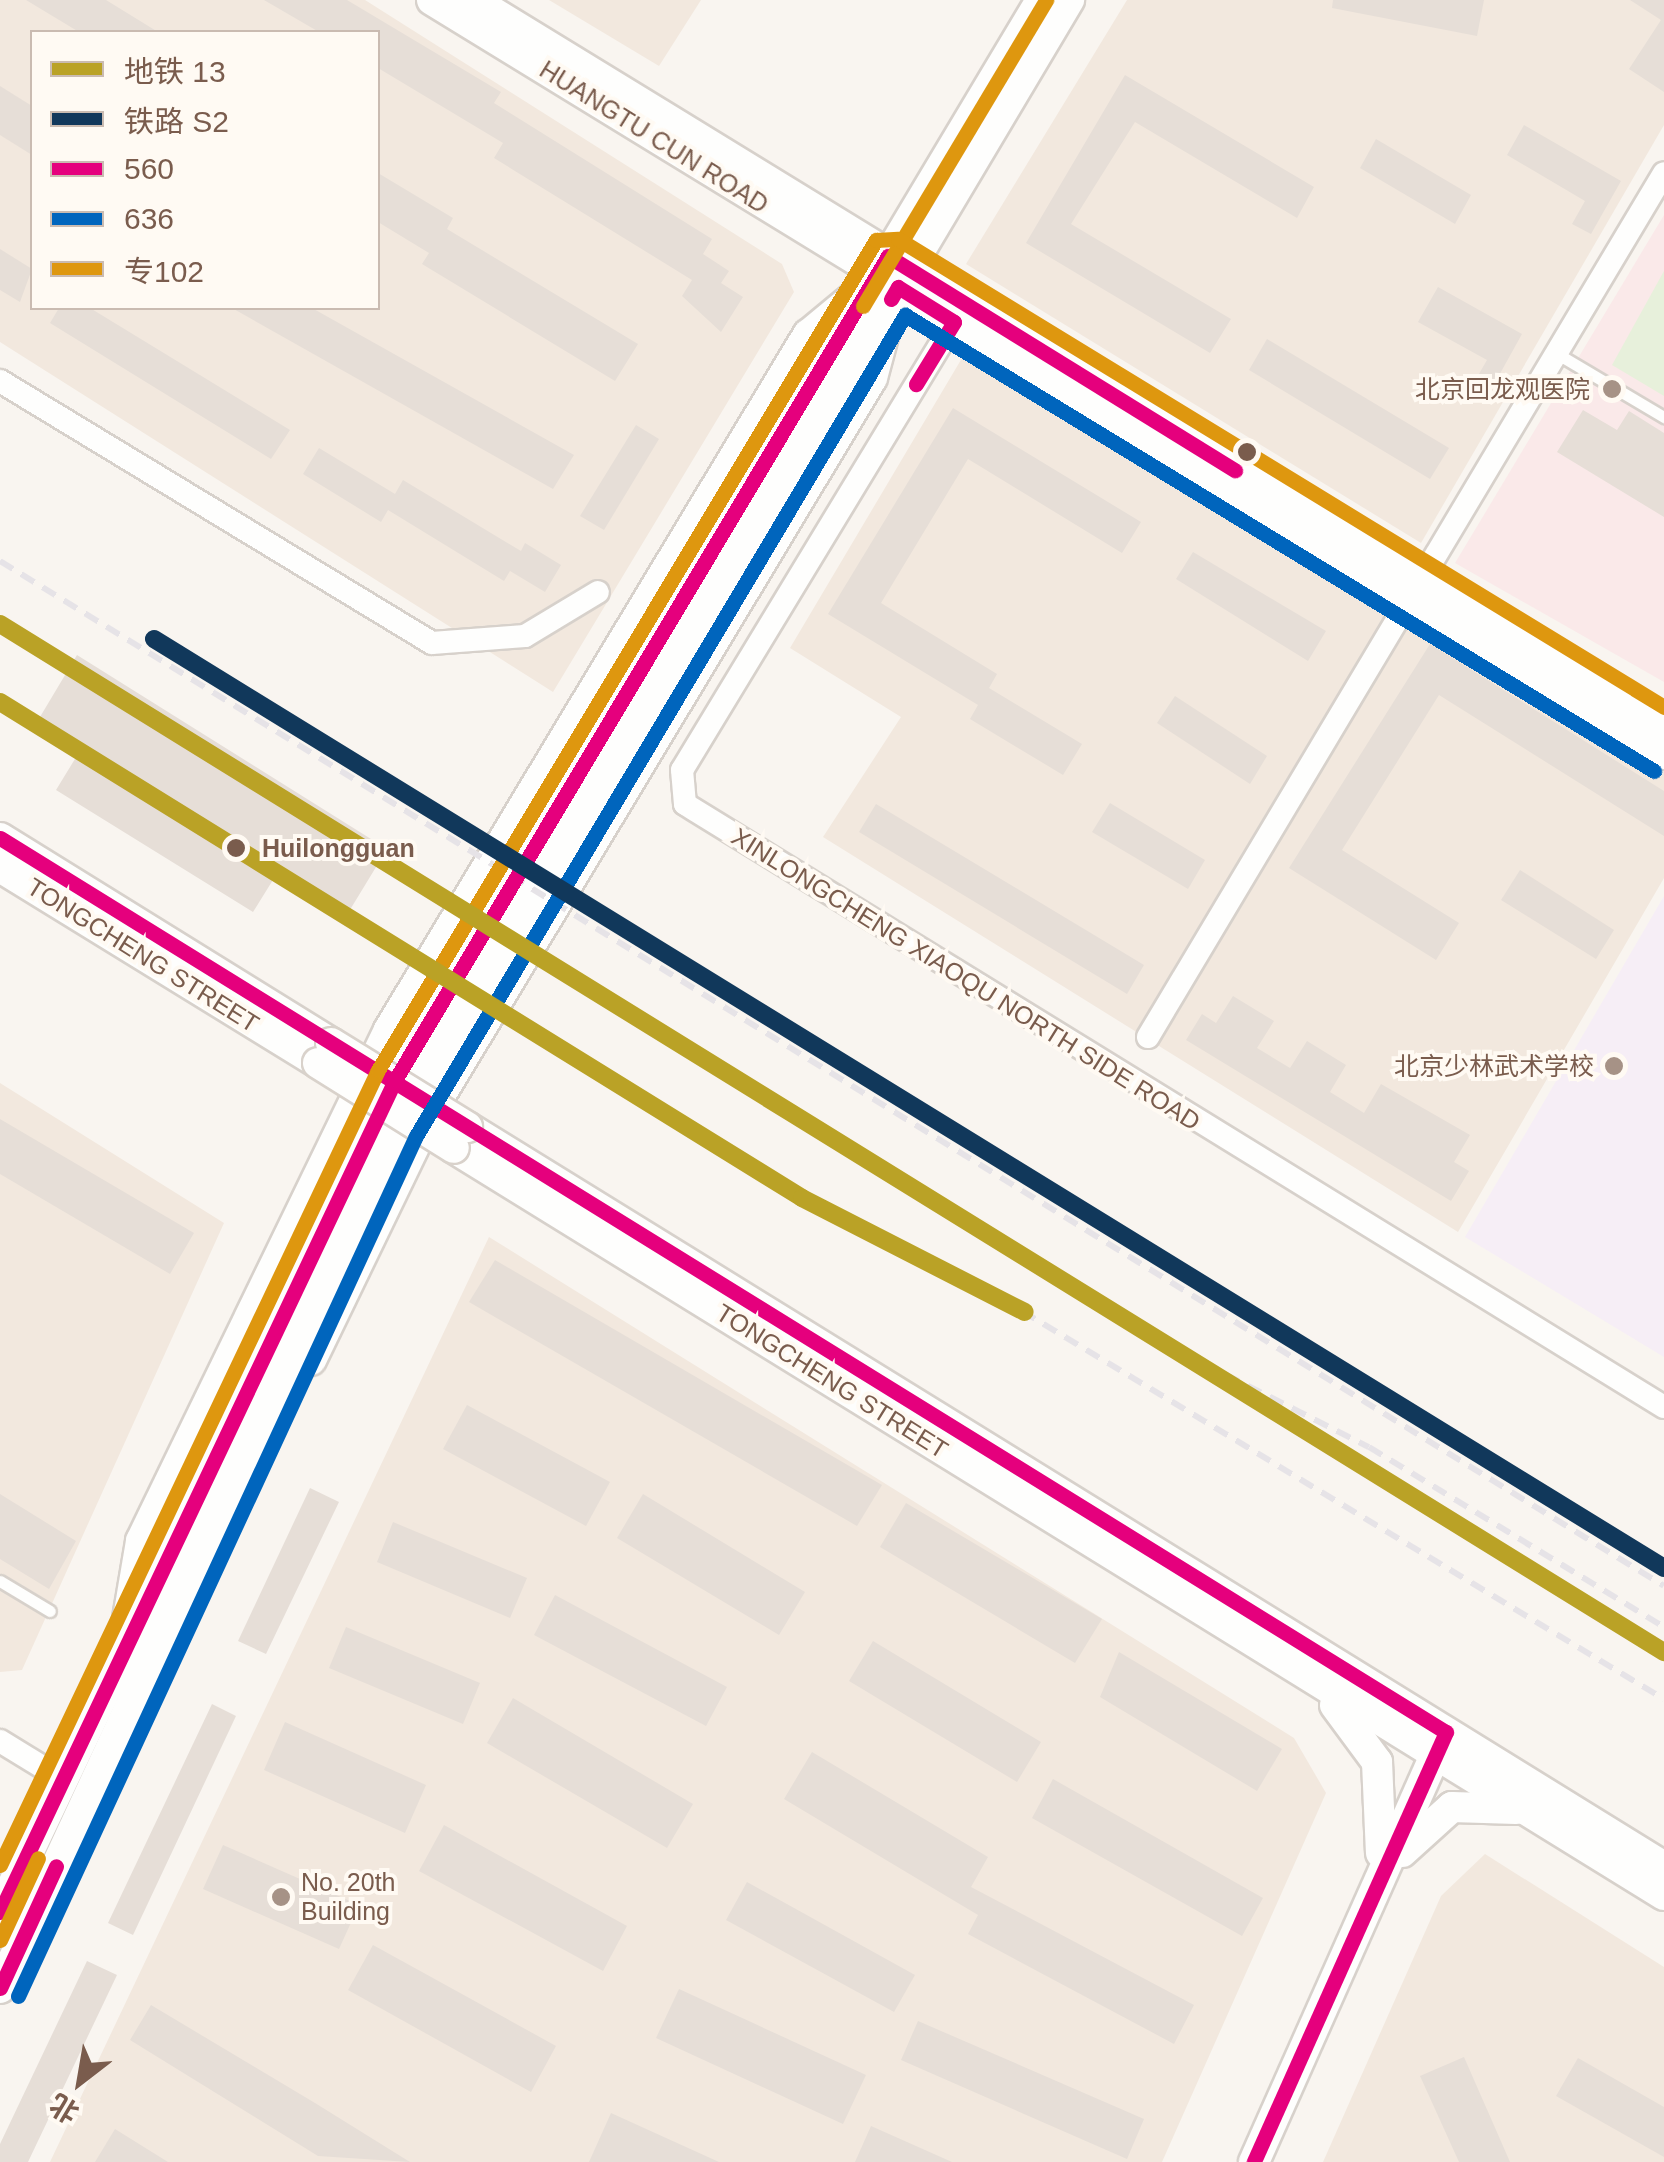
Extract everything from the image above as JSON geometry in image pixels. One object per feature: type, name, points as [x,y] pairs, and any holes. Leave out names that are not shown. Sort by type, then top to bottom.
[{"type":"main road","name":"HUANGTU CUN ROAD","points":[[432,0],[893,272]]},
{"type":"main road","name":"HUANGTU CUN ROAD","points":[[473,0],[893,272]]},
{"type":"main road","points":[[0,1912],[62,1780],[131,1668],[208,1577],[434,1104],[872,378],[893,272],[1041,0]]},
{"type":"main road","points":[[0,1988],[131,1668],[395,1080],[893,272],[1070,0]]},
{"type":"main road","points":[[893,272],[954,322],[1414,592],[1664,730]]},
{"type":"main road","points":[[893,272],[1414,592],[1664,754]]},
{"type":"main road","name":"TONGCHENG STREET","points":[[0,838],[324,1053]]},
{"type":"main road","name":"TONGCHENG STREET","points":[[0,867],[324,1053],[461,1137],[1440,1742],[1562,1832],[1664,1895]]},
{"type":"main road","name":"TONGCHENG STREET","points":[[461,1137],[1173,1592],[1664,1867]]},
{"type":"main road","points":[[1173,1592],[1338,1707],[1364,1736],[1384,1811],[1365,1908]]},
{"type":"main road","points":[[1254,2162],[1440,1742]]},
{"type":"main road","points":[[1312,2028],[1424,1823],[1487,1802],[1562,1832]]},
{"type":"street","points":[[1148,1037],[1664,173]]},
{"type":"street","name":"XINLONGCHENG XIAOQU NORTH SIDE ROAD","points":[[954,322],[682,770],[685,804],[1664,1407]]},
{"type":"street","points":[[0,381],[432,643],[526,636],[598,592]]},
{"type":"street","points":[[0,1741],[62,1780]]},
{"type":"lane","points":[[1556,354],[1664,417]]},
{"type":"lane","points":[[0,1581],[50,1611]]},
{"type":"shaded area","points":[[0,0],[365,0],[782,264],[794,292],[553,692],[0,342]]},
{"type":"shaded area","points":[[549,0],[701,0],[659,66]]},
{"type":"shaded area","points":[[1127,0],[1664,0],[1664,125],[1421,543],[966,264]]},
{"type":"shaded area","name":"北京回龙观医院","points":[[1664,215],[1664,682],[1455,563]]},
{"type":"shaded area","points":[[965,353],[1664,771],[1664,878],[1458,1232],[823,837],[901,717],[790,648]]},
{"type":"shaded area","name":"北京少林武术学校","points":[[1664,896],[1664,1357],[1465,1237]]},
{"type":"shaded area","points":[[0,1083],[224,1223],[22,1670],[0,1672]]},
{"type":"shaded area","points":[[489,1237],[1294,1738],[1326,1793],[1162,2162],[50,2162]]},
{"type":"shaded area","points":[[1485,1854],[1664,1967],[1664,2162],[1323,2162],[1441,1896]]},
{"type":"green space","points":[[1664,271],[1664,396],[1612,365]]},
{"type":"building","points":[[26,0],[106,0],[155,30],[76,30]]},
{"type":"building","points":[[264,0],[347,0],[501,92],[494,103],[712,239],[703,254],[729,271],[721,283],[743,297],[721,332],[682,296],[692,280],[494,158],[503,143],[380,69],[380,30],[316,30]]},
{"type":"building","points":[[1333,0],[1484,0],[1477,36],[1332,8]]},
{"type":"building","points":[[1630,0],[1664,0],[1664,92],[1629,69],[1661,20]]},
{"type":"building","points":[[1125,75],[1314,187],[1297,218],[1135,122],[1071,224],[1231,319],[1210,353],[1026,243]]},
{"type":"building","points":[[0,86],[30,105],[30,154],[0,135]]},
{"type":"building","points":[[1524,125],[1621,181],[1591,234],[1572,224],[1585,201],[1507,155]]},
{"type":"building","points":[[1376,139],[1471,195],[1455,224],[1360,168]]},
{"type":"building","points":[[380,174],[453,218],[447,229],[638,344],[615,381],[422,264],[429,253],[380,223]]},
{"type":"building","points":[[0,249],[30,268],[30,274],[20,302],[0,290]]},
{"type":"building","points":[[1438,287],[1522,334],[1492,388],[1476,379],[1487,360],[1418,322]]},
{"type":"building","points":[[58,310],[93,310],[290,430],[271,459],[50,323]]},
{"type":"building","points":[[236,310],[316,310],[574,455],[553,489]]},
{"type":"building","points":[[1267,339],[1449,448],[1430,479],[1249,370]]},
{"type":"building","points":[[953,408],[1141,522],[1122,553],[968,459],[881,603],[997,674],[989,688],[1082,744],[1063,775],[970,719],[978,705],[828,614]]},
{"type":"building","points":[[1583,410],[1617,430],[1629,411],[1664,433],[1664,517],[1557,452]]},
{"type":"building","points":[[636,425],[659,439],[604,530],[580,516]]},
{"type":"building","points":[[319,448],[395,494],[403,480],[521,551],[525,543],[561,565],[545,592],[510,571],[504,581],[388,510],[381,522],[303,474]]},
{"type":"building","points":[[1193,552],[1326,631],[1308,661],[1176,579]]},
{"type":"building","points":[[1430,644],[1664,791],[1664,836],[1439,695],[1342,850],[1459,923],[1436,960],[1289,868]]},
{"type":"building","points":[[77,655],[387,849],[345,918],[276,875],[253,912],[56,790],[78,754],[34,727]]},
{"type":"building","points":[[1175,696],[1267,756],[1250,784],[1157,723]]},
{"type":"building","points":[[1110,803],[1205,860],[1188,889],[1092,832]]},
{"type":"building","points":[[876,804],[1144,965],[1127,994],[859,832]]},
{"type":"building","points":[[1520,870],[1614,930],[1596,959],[1501,900]]},
{"type":"building","points":[[1233,996],[1274,1021],[1257,1048],[1290,1068],[1307,1041],[1346,1065],[1330,1092],[1364,1113],[1381,1084],[1470,1135],[1454,1162],[1469,1171],[1451,1201],[1186,1040],[1202,1014],[1216,1023]]},
{"type":"building","points":[[0,1119],[194,1233],[170,1274],[0,1174]]},
{"type":"building","points":[[495,1260],[882,1485],[857,1526],[469,1302]]},
{"type":"building","points":[[467,1405],[610,1482],[586,1526],[443,1449]]},
{"type":"building","points":[[310,1488],[339,1502],[266,1654],[238,1641]]},
{"type":"building","points":[[0,1494],[76,1541],[49,1589],[0,1559]]},
{"type":"building","points":[[643,1494],[805,1592],[779,1635],[617,1538]]},
{"type":"building","points":[[906,1503],[1102,1619],[1075,1663],[880,1547]]},
{"type":"building","points":[[393,1522],[527,1578],[510,1618],[377,1562]]},
{"type":"building","points":[[555,1595],[727,1687],[706,1726],[534,1635]]},
{"type":"building","points":[[346,1627],[480,1683],[463,1724],[329,1668]]},
{"type":"building","points":[[873,1641],[1041,1742],[1017,1782],[849,1681]]},
{"type":"building","points":[[1119,1652],[1282,1749],[1257,1791],[1100,1697]]},
{"type":"building","points":[[513,1698],[693,1804],[667,1848],[487,1743]]},
{"type":"building","points":[[212,1704],[236,1716],[133,1935],[108,1923]]},
{"type":"building","points":[[285,1722],[426,1785],[405,1833],[264,1770]]},
{"type":"building","points":[[812,1752],[988,1857],[971,1887],[1194,2005],[1174,2044],[968,1934],[978,1915],[784,1799]]},
{"type":"building","points":[[1053,1779],[1263,1898],[1242,1936],[1032,1818]]},
{"type":"building","points":[[444,1825],[627,1926],[603,1971],[419,1871]]},
{"type":"building","name":"No. 20th Building","points":[[223,1845],[359,1905],[339,1949],[203,1889]]},
{"type":"building","points":[[747,1882],[915,1975],[894,2012],[726,1920]]},
{"type":"building","points":[[373,1945],[556,2046],[531,2092],[348,1990]]},
{"type":"building","points":[[87,1961],[117,1975],[28,2162],[0,2162],[0,2144]]},
{"type":"building","points":[[679,1989],[866,2075],[843,2124],[656,2038]]},
{"type":"building","points":[[151,2005],[410,2162],[318,2156],[130,2040]]},
{"type":"building","points":[[918,2021],[1144,2119],[1127,2159],[901,2060]]},
{"type":"building","points":[[1464,2057],[1510,2162],[1459,2162],[1420,2076]]},
{"type":"building","points":[[1578,2058],[1664,2107],[1664,2157],[1556,2096]]},
{"type":"building","points":[[611,2113],[719,2162],[589,2162]]},
{"type":"building","points":[[871,2126],[952,2162],[855,2162]]},
{"type":"building","points":[[115,2129],[168,2162],[95,2162]]},
{"type":"railway","points":[[0,561],[1664,1586]]},
{"type":"railway","points":[[1022,1311],[1664,1699]]},
{"type":"railway","points":[[1136,1329],[1369,1447],[1664,1627]]},
{"type":"metro line","name":"13","points":[[0,624],[1664,1652]]},
{"type":"metro line","name":"13","points":[[0,702],[802,1198],[1025,1312]]},
{"type":"rail line","name":"S2","points":[[154,639],[1664,1568]]},
{"type":"transit line","name":"专102","points":[[863,306],[1046,0]]},
{"type":"transit line","name":"专102","points":[[0,1865],[378,1070],[876,240],[898,239],[1664,707]]},
{"type":"transit line","name":"560","points":[[0,1912],[395,1080],[888,256],[1235,470]]},
{"type":"transit line","name":"560","points":[[891,299],[898,287],[954,322],[916,384]]},
{"type":"transit line","name":"636","points":[[18,1996],[416,1136],[905,315],[1654,771]]},
{"type":"transit line","name":"560","points":[[0,838],[1446,1732],[1254,2162]]},
{"type":"transit line","name":"专102","points":[[0,1940],[38,1858]]},
{"type":"transit line","name":"560","points":[[0,1988],[56,1866]]},
{"type":"place","name":"北京回龙观医院","points":[[1612,389]]},
{"type":"place","name":"Huilongguan","points":[[236,848]]},
{"type":"place","name":"北京少林武术学校","points":[[1614,1066]]},
{"type":"place","name":"No. 20th Building","points":[[281,1897]]}]
